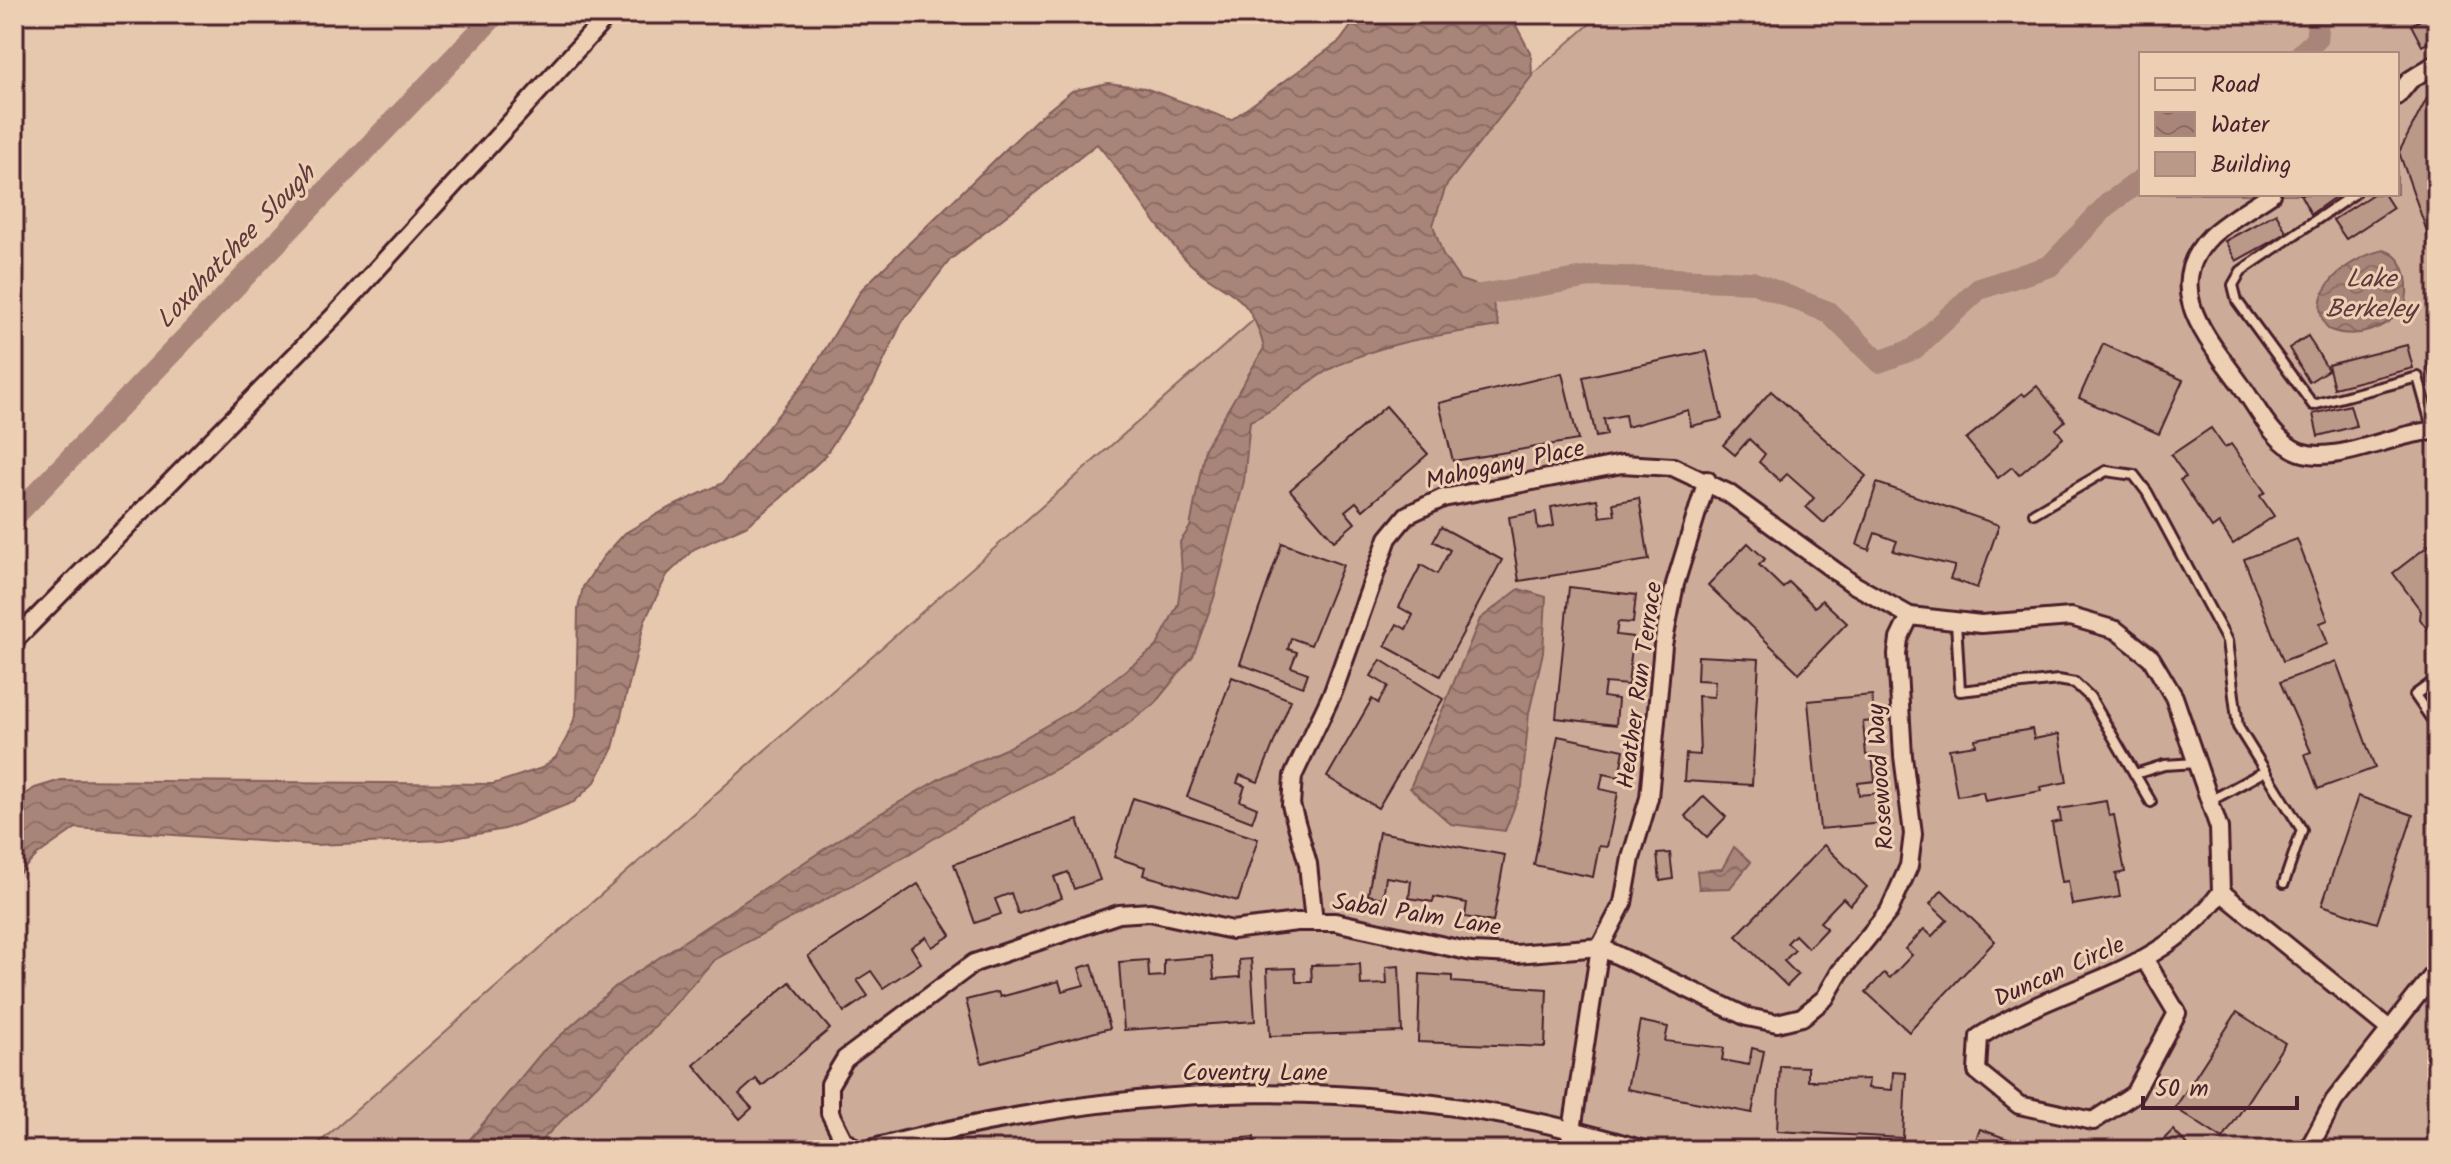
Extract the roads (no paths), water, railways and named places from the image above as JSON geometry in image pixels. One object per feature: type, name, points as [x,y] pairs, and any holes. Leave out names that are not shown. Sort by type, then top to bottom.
[{"type":"street","points":[[14,641],[336,314],[609,14]]},
{"type":"street","points":[[2399,94],[2410,80],[2437,63]]},
{"type":"street","points":[[2268,196],[2209,238],[2194,261],[2188,282],[2190,302],[2200,327],[2279,438],[2299,452],[2325,456],[2435,431]]},
{"type":"street","name":"Mahogany Place","points":[[1314,922],[1308,864],[1291,805],[1293,776],[1333,692],[1381,552],[1397,526],[1420,507],[1443,498],[1614,465],[1656,464],[1707,480],[1853,584],[1910,616]]},
{"type":"street","name":"Heather Run Terrace","points":[[1569,1150],[1600,947],[1623,903],[1631,858],[1649,798],[1663,645],[1675,584],[1707,480]]},
{"type":"street","points":[[1910,616],[1956,622],[2013,624],[2071,617],[2116,630],[2141,648],[2160,671],[2212,800],[2222,860],[2221,892],[2388,1028]]},
{"type":"street","name":"Rosewood Way","points":[[1600,947],[1762,1022],[1777,1023],[1802,1017],[1825,998],[1840,972],[1889,911],[1909,866],[1913,834],[1900,727],[1897,654],[1899,639],[1910,616]]},
{"type":"street","name":"Duncan Circle","points":[[2145,960],[2177,1013],[2134,1094],[2124,1101],[2093,1121],[2019,1105],[1977,1071],[1979,1037],[2011,1016],[2145,960],[2182,937],[2221,892]]},
{"type":"street","name":"Sabal Palm Lane","points":[[856,1150],[843,1139],[830,1113],[830,1084],[845,1059],[974,963],[1119,914],[1150,912],[1232,930],[1314,922],[1368,927],[1472,952],[1516,954],[1600,947]]},
{"type":"street","points":[[2308,1150],[2334,1101],[2388,1028],[2437,970]]},
{"type":"street","name":"Coventry Lane","points":[[866,1150],[957,1126],[1036,1110],[1196,1094],[1357,1096],[1437,1104],[1574,1130],[1644,1150]]},
{"type":"lane","points":[[2351,196],[2241,271],[2233,285],[2237,301],[2313,405],[2418,377],[2435,431]]},
{"type":"lane","points":[[2034,513],[2106,471],[2134,475],[2147,492],[2227,641],[2238,727],[2302,830],[2284,883]]},
{"type":"lane","points":[[1956,622],[1960,691],[2058,680],[2075,683],[2090,697],[2151,802]]},
{"type":"lane","points":[[2437,679],[2415,695],[2437,727]]},
{"type":"lane","points":[[2135,774],[2164,765],[2197,763]]},
{"type":"lane","points":[[2212,800],[2265,771]]},
{"type":"water","points":[[1360,14],[1510,14],[1531,54],[1532,76],[1446,186],[1433,225],[1443,255],[1460,280],[1489,289],[1499,326],[1414,340],[1352,359],[1321,374],[1250,421],[1244,481],[1214,598],[1193,656],[1155,703],[1098,747],[996,800],[904,857],[714,960],[648,1034],[532,1150],[461,1150],[542,1052],[616,986],[864,823],[941,778],[1005,749],[1075,709],[1157,646],[1178,604],[1182,573],[1180,542],[1190,527],[1205,448],[1264,348],[1257,326],[1240,300],[1179,252],[1097,144],[950,260],[902,322],[873,384],[824,457],[746,526],[694,549],[667,575],[645,620],[613,748],[595,782],[574,802],[505,829],[443,840],[314,845],[76,828],[37,855],[14,879],[14,801],[35,788],[61,780],[493,784],[542,768],[556,757],[576,715],[578,609],[583,587],[603,557],[625,533],[723,483],[807,379],[862,289],[1036,120],[1072,91],[1108,83],[1145,88],[1231,120],[1340,41]]},
{"type":"water","name":"Lake Berkeley","points":[[2384,250],[2399,260],[2406,275],[2404,309],[2388,322],[2369,331],[2349,334],[2328,329],[2321,315],[2321,302],[2333,278],[2357,260]]},
{"type":"water","points":[[1519,589],[1546,597],[1543,652],[1529,713],[1522,787],[1505,831],[1451,824],[1410,788],[1480,619]]},
{"type":"water","points":[[1734,847],[1751,862],[1730,888],[1699,889],[1697,871],[1722,869]]},
{"type":"waterway","name":"Loxahatchee Slough","points":[[14,517],[496,14]]},
{"type":"waterway","points":[[2303,52],[2316,40],[2319,14]]},
{"type":"waterway","points":[[1462,298],[1597,276],[1752,282],[1828,312],[1879,362],[1914,349],[1979,289],[2050,266],[2108,204],[2139,181]]}]
